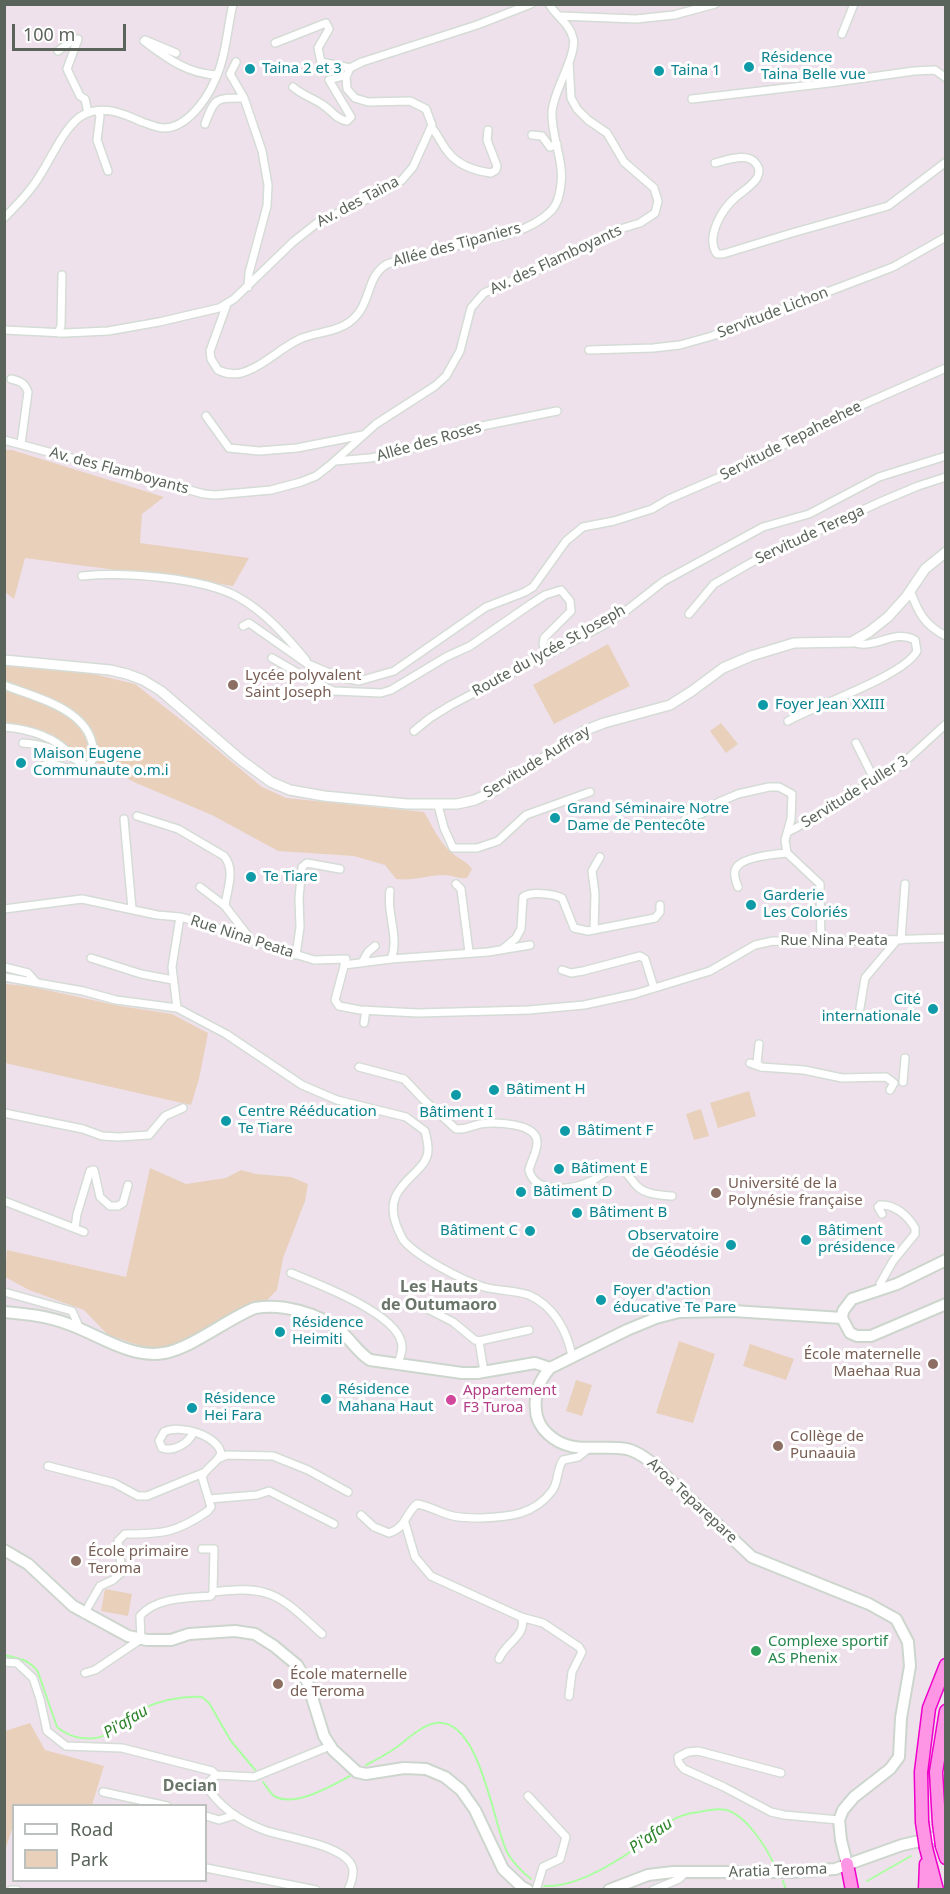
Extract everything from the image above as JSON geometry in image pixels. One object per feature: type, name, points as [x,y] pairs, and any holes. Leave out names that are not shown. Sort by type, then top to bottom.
[{"type":"highway","points":[[937,1890],[926,1851],[922,1822],[921,1772],[929,1708],[945,1665]]},
{"type":"highway","points":[[944,1846],[939,1823],[936,1772],[945,1711]]},
{"type":"highway","points":[[925,1890],[926,1851]]},
{"type":"highway","points":[[847,1864],[852,1890]]},
{"type":"main road","points":[[945,1260],[913,1277],[852,1299],[843,1311],[842,1318],[850,1334],[871,1336],[945,1304]]},
{"type":"main road","points":[[4,1312],[54,1319],[134,1350],[164,1353],[186,1345],[255,1308],[281,1307],[327,1322],[340,1331],[370,1360],[462,1373],[484,1372],[535,1363],[550,1368],[646,1322],[679,1312],[733,1311],[842,1318]]},
{"type":"main road","name":"Aroa Teparepare","points":[[550,1368],[541,1378],[535,1395],[536,1414],[544,1430],[556,1442],[573,1448],[618,1448],[641,1454],[752,1557],[869,1604],[896,1619],[908,1642],[910,1665],[901,1718],[900,1748],[896,1762],[846,1804],[839,1820]]},
{"type":"main road","points":[[4,1550],[28,1564],[84,1614],[128,1636],[171,1640],[189,1634],[235,1631],[255,1634],[274,1646],[297,1665],[306,1681],[324,1736],[330,1746],[357,1772],[366,1774],[404,1768],[426,1769],[445,1777],[461,1790],[475,1810],[503,1869],[528,1890]]},
{"type":"main road","points":[[839,1820],[847,1864]]},
{"type":"main road","name":"Aratia Teroma","points":[[609,1890],[648,1875],[673,1872],[836,1869],[902,1845],[944,1846]]},
{"type":"street","points":[[4,218],[32,188],[76,120],[87,113],[119,112],[166,128],[182,122],[200,104],[217,75],[233,4]]},
{"type":"street","points":[[292,87],[347,121],[351,117],[329,80],[362,62],[477,25],[531,4]]},
{"type":"street","name":"Allée des Tipaniers","points":[[227,304],[210,351],[214,366],[225,373],[232,374],[249,370],[302,339],[339,329],[357,315],[375,275],[387,264],[503,235],[525,227],[548,213],[556,204],[561,185],[561,166],[552,116],[553,103],[569,62],[574,40],[567,26],[549,4]]},
{"type":"street","points":[[558,16],[636,19],[674,15],[715,4]]},
{"type":"street","points":[[842,34],[854,4]]},
{"type":"street","points":[[275,43],[326,23],[329,29],[318,48],[321,62],[349,71]]},
{"type":"street","points":[[58,51],[78,39],[67,69],[80,96],[85,99],[87,113]]},
{"type":"street","points":[[176,53],[144,41],[176,64],[206,75],[217,75]]},
{"type":"street","points":[[236,62],[230,74],[244,98],[262,151],[268,185],[267,206],[249,273],[248,287]]},
{"type":"street","name":"Av. des Flamboyants","points":[[4,440],[214,495],[288,486],[315,476],[382,419],[435,386],[446,376],[460,351],[471,308],[484,293],[568,257],[603,235],[640,223],[655,213],[658,201],[654,188],[624,162],[607,133],[577,109],[571,98],[569,62]]},
{"type":"street","points":[[692,99],[914,71],[935,70],[945,78]]},
{"type":"street","points":[[349,71],[346,86],[355,98],[369,102],[410,101],[423,106],[429,113],[432,128],[448,153],[473,169],[491,172],[496,170],[497,166],[487,140],[488,130]]},
{"type":"street","points":[[205,124],[214,103],[220,98],[244,98]]},
{"type":"street","points":[[98,111],[100,116],[97,140],[108,171]]},
{"type":"street","name":"Av. des Taina","points":[[4,330],[58,333],[110,330],[191,315],[227,304],[248,287],[293,242],[317,223],[402,180],[413,167],[432,128]]},
{"type":"street","points":[[532,135],[542,136],[550,147],[557,144]]},
{"type":"street","points":[[714,163],[747,157],[756,162],[759,173],[751,185],[734,199],[716,227],[712,241],[717,254],[733,252],[888,206],[945,162]]},
{"type":"street","name":"Servitude Lichon","points":[[589,350],[680,345],[712,336],[892,267],[945,237]]},
{"type":"street","points":[[58,333],[62,326],[62,275]]},
{"type":"street","name":"Servitude Tepaheehee","points":[[243,626],[249,623],[309,664],[339,677],[359,681],[394,671],[486,607],[516,597],[533,587],[566,541],[583,527],[652,509],[669,499],[769,456],[828,420],[945,368]]},
{"type":"street","points":[[10,379],[20,381],[26,386],[28,392],[21,444]]},
{"type":"street","name":"Allée des Roses","points":[[335,461],[399,453],[462,430],[557,411]]},
{"type":"street","points":[[206,416],[229,448],[259,451],[297,448],[363,435]]},
{"type":"street","name":"Route du lycée St Joseph","points":[[414,731],[429,718],[451,705],[615,618],[664,581],[764,527],[809,514],[879,477],[945,456]]},
{"type":"street","name":"Servitude Terega","points":[[689,615],[714,584],[760,558],[880,502],[945,477]]},
{"type":"street","points":[[852,642],[888,617],[906,597],[925,569],[945,552]]},
{"type":"street","points":[[82,576],[103,574],[167,578],[193,582],[234,595],[279,628],[309,664]]},
{"type":"street","points":[[910,589],[924,621],[945,636]]},
{"type":"street","points":[[272,658],[317,684],[334,691],[381,693],[391,690],[470,645],[545,595],[561,590],[570,601],[571,610],[544,638],[546,655]]},
{"type":"street","points":[[788,721],[852,693],[897,669],[915,657],[917,651],[915,640],[909,636],[892,638],[867,646],[852,642]]},
{"type":"street","name":"Servitude Auffray","points":[[4,660],[110,670],[143,680],[161,691],[264,777],[290,790],[324,796],[438,805],[475,800],[494,791],[586,730],[670,705],[723,668],[751,656],[794,643],[852,642]]},
{"type":"street","points":[[4,685],[68,710],[79,720],[93,745],[93,759],[88,766],[77,771],[48,764],[36,769]]},
{"type":"street","name":"Servitude Fuller 3","points":[[788,832],[907,761],[945,724]]},
{"type":"street","points":[[4,727],[39,734],[54,741],[72,757]]},
{"type":"street","points":[[23,743],[39,744],[88,766]]},
{"type":"street","points":[[856,743],[874,779]]},
{"type":"street","points":[[685,819],[701,814],[738,794],[769,787],[779,787],[792,794],[793,809],[785,840],[787,853],[820,884],[821,942]]},
{"type":"street","points":[[438,805],[444,828],[453,848],[477,849],[498,841],[529,813],[590,792]]},
{"type":"street","points":[[137,816],[178,829],[224,856],[231,870],[225,906]]},
{"type":"street","points":[[124,819],[132,909]]},
{"type":"street","points":[[738,887],[735,873],[736,867],[740,864],[756,857],[787,853]]},
{"type":"street","points":[[594,930],[595,894],[592,871],[600,857]]},
{"type":"street","points":[[296,955],[300,927],[299,898],[302,867],[307,863],[340,869]]},
{"type":"street","points":[[456,884],[461,889],[469,952]]},
{"type":"street","points":[[860,1008],[865,978],[899,940],[905,884]]},
{"type":"street","points":[[200,887],[225,906],[252,941]]},
{"type":"street","points":[[390,891],[389,908],[394,947],[391,959]]},
{"type":"street","points":[[503,949],[516,938],[520,930],[523,897],[528,894],[562,898],[574,927],[581,930],[594,930],[655,918],[660,912],[660,905]]},
{"type":"street","points":[[4,909],[82,899],[180,917]]},
{"type":"street","name":"Rue Nina Peata","points":[[177,1008],[172,967],[180,917],[314,960],[346,959],[336,1003],[339,1006],[418,1013],[529,1010],[584,1005],[654,988],[710,971],[755,945],[773,941],[821,942],[945,938]]},
{"type":"street","points":[[344,965],[363,961],[419,958],[530,945]]},
{"type":"street","points":[[363,961],[375,946]]},
{"type":"street","points":[[561,970],[571,973],[583,971],[640,956],[645,959],[654,988]]},
{"type":"street","points":[[91,958],[141,974],[173,980]]},
{"type":"street","points":[[4,967],[28,973],[36,982]]},
{"type":"street","points":[[4,977],[83,991],[116,1000],[177,1008],[226,1034],[302,1085],[337,1100],[406,1117],[424,1131],[429,1150],[424,1163],[399,1187],[393,1210],[395,1223],[404,1240],[422,1255],[470,1282],[528,1295],[547,1306],[559,1320],[572,1356]]},
{"type":"street","points":[[364,1023],[366,1010]]},
{"type":"street","points":[[759,1044],[757,1063],[761,1067]]},
{"type":"street","points":[[903,1082],[905,1058]]},
{"type":"street","points":[[750,1063],[761,1067],[804,1070],[842,1078],[886,1077],[894,1083],[890,1090]]},
{"type":"street","points":[[359,1067],[404,1079],[456,1129],[501,1123],[520,1126],[532,1131],[538,1140],[529,1170],[536,1182],[542,1185],[564,1188],[576,1186],[591,1182],[616,1167],[623,1169],[643,1190],[672,1196]]},
{"type":"street","points":[[4,1113],[83,1129],[99,1136],[119,1137],[148,1135],[165,1116],[183,1108]]},
{"type":"street","points":[[75,1228],[90,1171],[94,1170],[100,1197],[110,1206],[123,1203],[128,1185]]},
{"type":"street","points":[[4,1201],[84,1232]]},
{"type":"street","points":[[882,1214],[878,1207],[880,1205],[889,1206],[901,1212],[915,1228],[915,1234],[885,1273],[880,1284],[882,1290]]},
{"type":"street","points":[[291,1272],[355,1302],[390,1325],[401,1340],[402,1352],[398,1364]]},
{"type":"street","points":[[4,1292],[72,1311],[80,1329]]},
{"type":"street","points":[[420,1305],[453,1322],[479,1341],[529,1330]]},
{"type":"street","points":[[479,1341],[484,1372]]},
{"type":"street","points":[[193,1433],[188,1441],[173,1449],[166,1450],[160,1445],[160,1437],[168,1430],[184,1430],[208,1437],[217,1442],[222,1453],[220,1458]]},
{"type":"street","points":[[361,1515],[383,1532],[389,1533],[405,1523],[417,1504],[456,1517],[510,1517],[534,1509],[555,1487],[563,1460],[578,1457],[588,1449]]},
{"type":"street","points":[[48,1466],[114,1483],[138,1496],[147,1496],[203,1473],[227,1455],[273,1456],[308,1470],[348,1492]]},
{"type":"street","points":[[84,1614],[100,1586],[113,1580],[122,1572],[117,1541],[120,1537],[125,1534],[162,1534],[173,1531],[208,1511],[211,1507],[202,1483],[203,1473]]},
{"type":"street","points":[[208,1499],[257,1495],[269,1491],[334,1524]]},
{"type":"street","points":[[405,1523],[416,1557],[431,1576],[521,1617],[543,1623],[579,1647],[582,1652],[572,1672],[569,1696]]},
{"type":"street","points":[[85,1673],[95,1671],[141,1639],[140,1616],[149,1607],[180,1599],[211,1596],[214,1550],[202,1549]]},
{"type":"street","points":[[213,1592],[252,1590],[266,1592],[290,1604],[322,1634]]},
{"type":"street","points":[[500,1659],[502,1651],[522,1631],[524,1623],[521,1617]]},
{"type":"street","points":[[4,1662],[17,1663],[33,1678],[47,1731],[66,1746],[122,1748],[212,1771],[216,1775],[254,1777],[330,1746]]},
{"type":"street","points":[[781,1773],[698,1751],[681,1754],[678,1757],[684,1769],[771,1812],[839,1820]]},
{"type":"street","points":[[216,1775],[206,1785],[217,1800],[234,1815],[266,1831],[343,1855],[350,1862],[353,1870],[348,1890]]},
{"type":"street","points":[[103,1792],[158,1804]]},
{"type":"street","points":[[528,1796],[566,1837],[560,1859],[543,1866],[536,1890]]},
{"type":"street","points":[[207,1816],[219,1820],[234,1815]]},
{"type":"street","points":[[207,1868],[316,1890]]},
{"type":"street","points":[[653,1890],[679,1880],[685,1873]]},
{"type":"street","points":[[11,1890],[17,1890]]},
{"type":"green space","points":[[4,450],[12,450],[164,497],[142,514],[140,543],[249,558],[233,586],[25,558],[14,599],[5,592]]},
{"type":"green space","points":[[608,644],[630,686],[554,724],[533,685]]},
{"type":"green space","points":[[5,666],[89,673],[135,684],[262,787],[286,798],[424,812],[443,843],[472,869],[467,878],[444,875],[396,879],[385,865],[354,856],[278,851],[212,815],[136,783],[41,731],[5,722]]},
{"type":"green space","points":[[721,723],[738,744],[726,753],[710,731]]},
{"type":"green space","points":[[5,984],[28,986],[120,1006],[172,1014],[208,1033],[199,1079],[191,1105],[5,1063]]},
{"type":"green space","points":[[749,1091],[756,1116],[718,1128],[710,1103]]},
{"type":"green space","points":[[701,1109],[709,1136],[694,1140],[686,1114]]},
{"type":"green space","points":[[150,1168],[186,1184],[226,1178],[241,1170],[256,1174],[291,1177],[308,1184],[305,1201],[283,1258],[277,1290],[266,1301],[202,1330],[172,1348],[147,1348],[108,1335],[84,1310],[29,1290],[5,1277],[7,1250],[126,1277]]},
{"type":"green space","points":[[679,1341],[715,1354],[693,1423],[656,1413]]},
{"type":"green space","points":[[750,1344],[794,1359],[786,1380],[743,1366]]},
{"type":"green space","points":[[576,1380],[592,1385],[582,1416],[566,1411]]},
{"type":"green space","points":[[105,1589],[132,1594],[128,1616],[101,1611]]},
{"type":"green space","points":[[30,1723],[45,1750],[104,1766],[92,1804],[12,1804],[12,1829],[5,1851],[5,1731]]},
{"type":"waterway","name":"Pi'afau","points":[[4,1655],[24,1660],[35,1668],[57,1727],[68,1734],[82,1738],[101,1737],[149,1706],[179,1698],[202,1697],[209,1703],[231,1741],[256,1771]]},
{"type":"waterway","name":"Pi'afau","points":[[366,1765],[430,1724],[451,1726],[464,1737],[474,1754],[483,1775],[507,1852],[531,1879]]},
{"type":"waterway","name":"Pi'afau","points":[[263,1782],[274,1796],[294,1799],[314,1794],[350,1776]]},
{"type":"waterway","name":"Pi'afau","points":[[544,1886],[568,1883],[605,1868],[680,1816],[719,1809],[741,1818],[761,1841],[774,1864]]},
{"type":"waterway","name":"Pi'afau","points":[[867,1881],[911,1856]]},
{"type":"waterway","name":"Pi'afau","points":[[783,1881],[786,1890]]},
{"type":"place","name":"Résidence Taina Belle vue","points":[[749,67]]},
{"type":"place","name":"Taina 2 et 3","points":[[250,69]]},
{"type":"place","name":"Taina 1","points":[[659,71]]},
{"type":"place","name":"Lycée polyvalent Saint Joseph","points":[[233,685]]},
{"type":"place","name":"Foyer Jean XXIII","points":[[763,705]]},
{"type":"place","name":"Maison Eugene Communaute o.m.i","points":[[21,763]]},
{"type":"place","name":"Grand Séminaire Notre Dame de Pentecôte","points":[[555,818]]},
{"type":"place","name":"Te Tiare","points":[[251,877]]},
{"type":"place","name":"Garderie Les Coloriés","points":[[751,905]]},
{"type":"place","name":"Cité internationale","points":[[933,1009]]},
{"type":"place","name":"Bâtiment H","points":[[494,1090]]},
{"type":"place","name":"Bâtiment I","points":[[456,1095]]},
{"type":"place","name":"Centre Rééducation Te Tiare","points":[[226,1121]]},
{"type":"place","name":"Bâtiment F","points":[[565,1131]]},
{"type":"place","name":"Bâtiment E","points":[[559,1169]]},
{"type":"place","name":"Bâtiment D","points":[[521,1192]]},
{"type":"place","name":"Université de la Polynésie française","points":[[716,1193]]},
{"type":"place","name":"Bâtiment B","points":[[577,1213]]},
{"type":"place","name":"Bâtiment C","points":[[530,1231]]},
{"type":"place","name":"Bâtiment présidence","points":[[806,1240]]},
{"type":"place","name":"Observatoire de Géodésie","points":[[731,1245]]},
{"type":"place","name":"Foyer d'action éducative Te Pare","points":[[601,1300]]},
{"type":"place","name":"Résidence Heimiti","points":[[280,1332]]},
{"type":"place","name":"École maternelle Maehaa Rua","points":[[933,1364]]},
{"type":"place","name":"Résidence Mahana Haut","points":[[326,1399]]},
{"type":"place","name":"Appartement F3 Turoa","points":[[451,1400]]},
{"type":"place","name":"Résidence Hei Fara","points":[[192,1408]]},
{"type":"place","name":"Collège de Punaauia","points":[[778,1446]]},
{"type":"place","name":"École primaire Teroma","points":[[76,1561]]},
{"type":"place","name":"Complexe sportif AS Phenix","points":[[756,1651]]},
{"type":"place","name":"École maternelle de Teroma","points":[[278,1684]]},
{"type":"district","name":"Les Hauts de Outumaoro","points":[[439,1296]]},
{"type":"district","name":"Decian","points":[[190,1786]]}]
